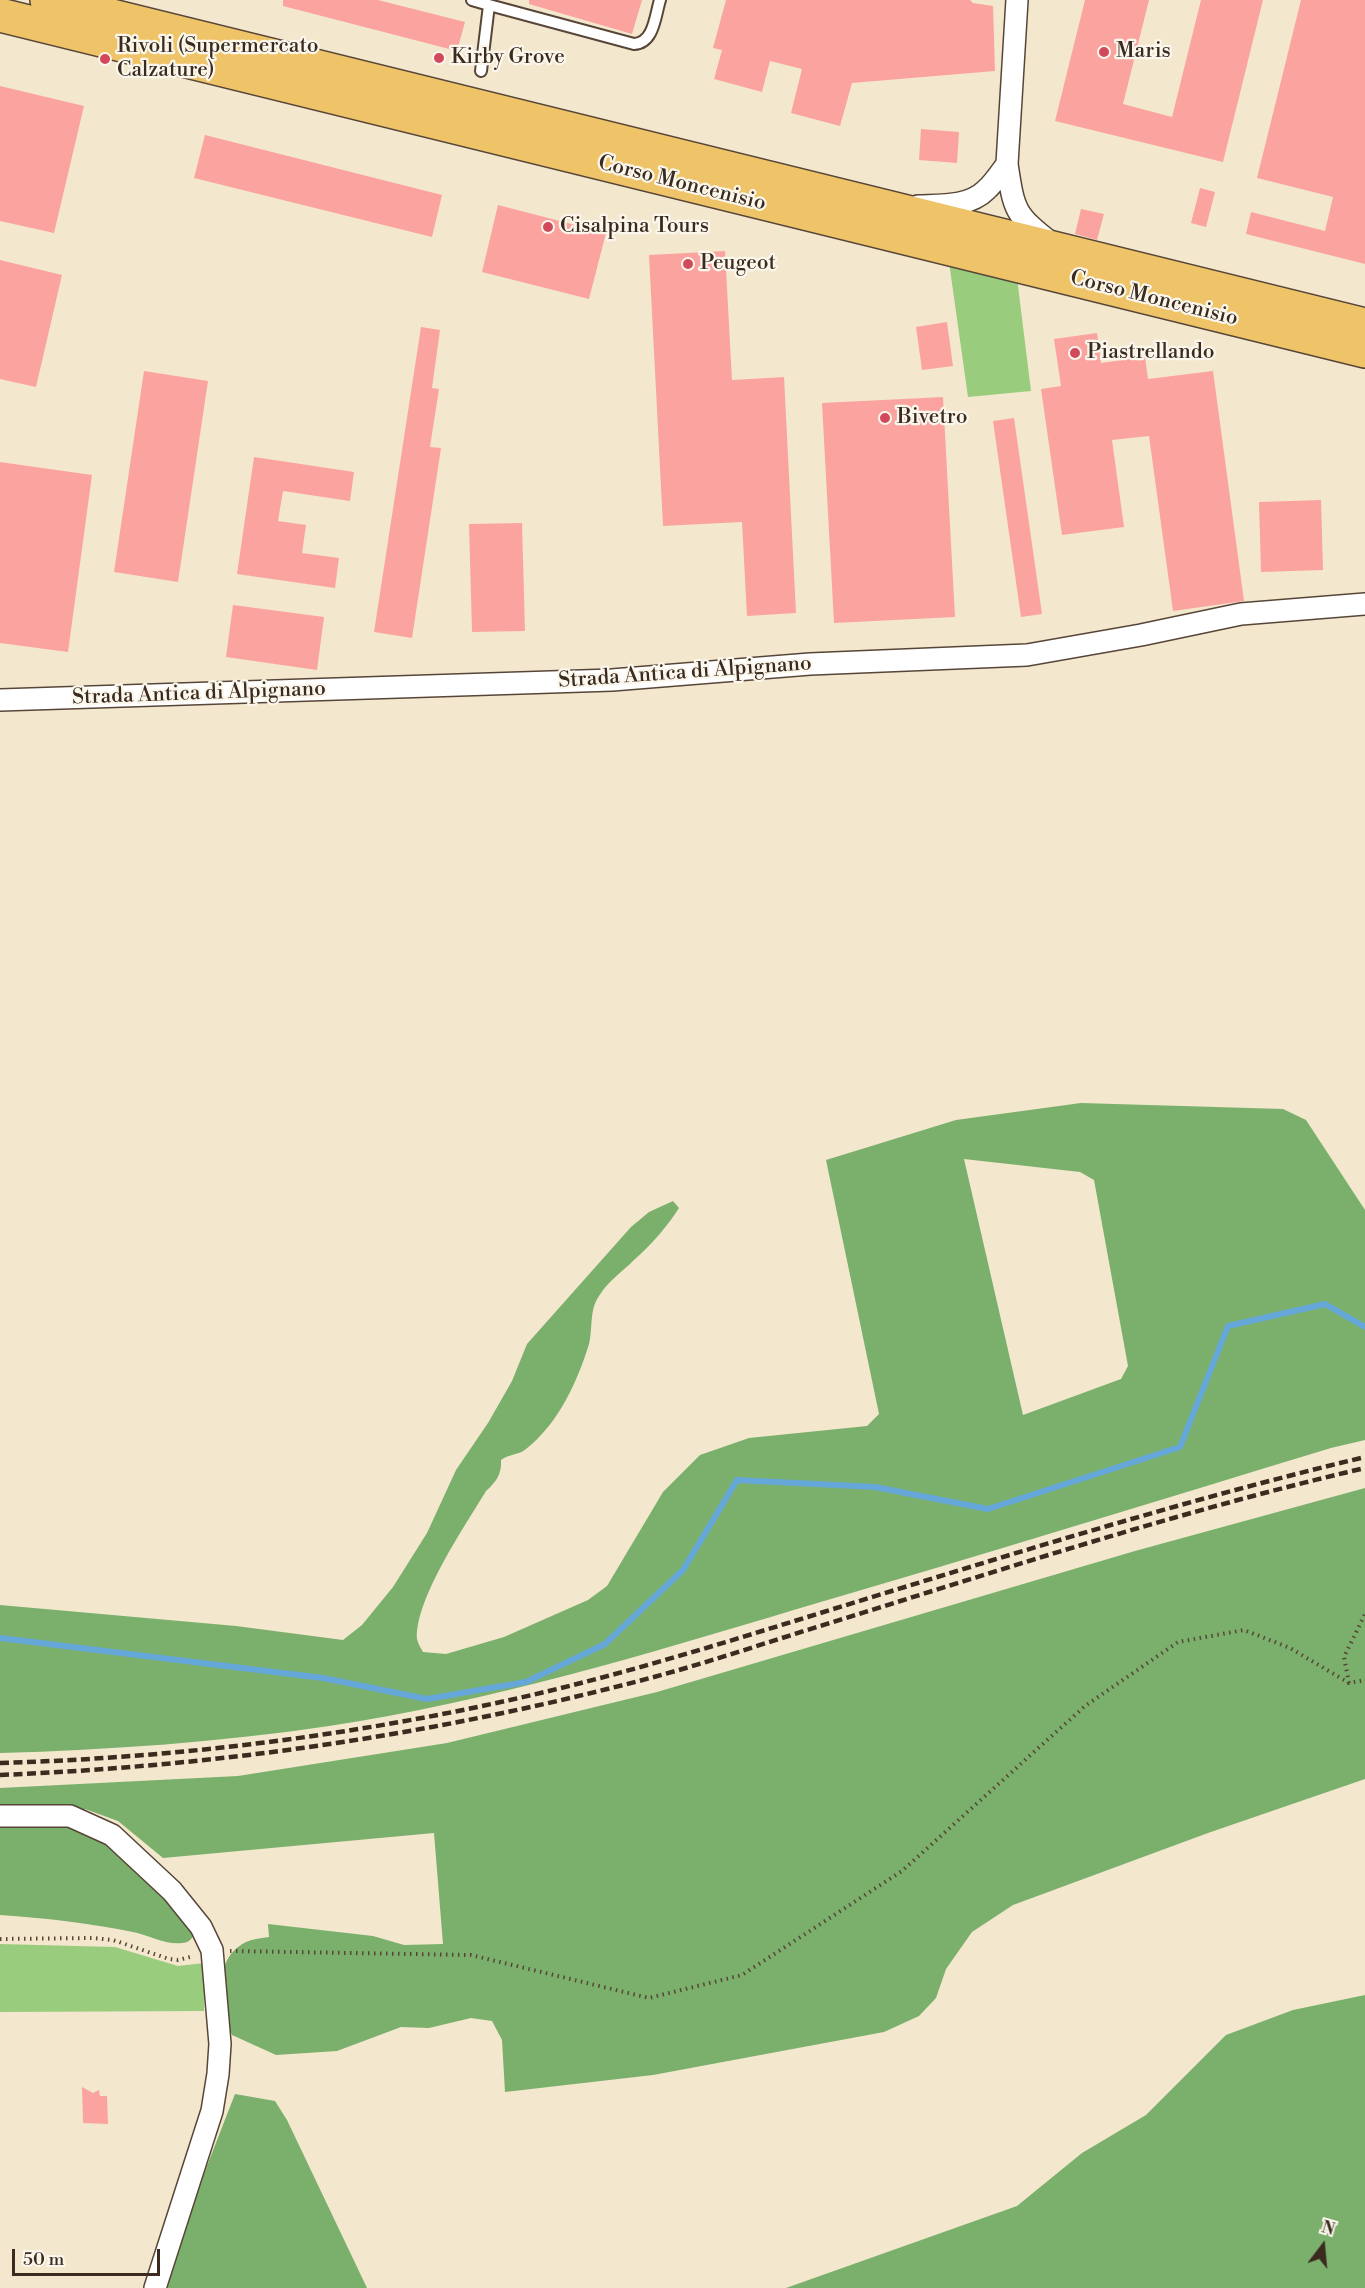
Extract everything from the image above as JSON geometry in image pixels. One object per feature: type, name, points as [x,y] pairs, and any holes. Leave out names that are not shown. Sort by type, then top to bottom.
[{"type":"main road","name":"Corso Moncenisio","points":[[47,0],[1365,325]]},
{"type":"main road","name":"Corso Moncenisio","points":[[5,18],[1365,351]]},
{"type":"street","points":[[1017,0],[1007,164],[1012,197],[1018,212],[1026,223],[1058,249]]},
{"type":"street","points":[[885,207],[957,204],[986,191],[1007,164]]},
{"type":"street","name":"Strada Antica di Alpignano","points":[[0,700],[588,681],[810,664],[1027,655],[1141,635],[1240,614],[1365,604]]},
{"type":"street","points":[[0,1816],[70,1816],[112,1835],[172,1891],[201,1927],[212,1950],[220,2044],[212,2111],[155,2288]]},
{"type":"lane","points":[[472,0],[634,44],[642,44],[649,37],[660,0]]},
{"type":"lane","points":[[481,71],[489,5]]},
{"type":"path","points":[[1349,1683],[1344,1657],[1365,1614]]},
{"type":"path","points":[[0,1939],[93,1938],[113,1940],[178,1960],[212,1950],[471,1955],[649,1998],[742,1975],[902,1871],[1085,1706],[1178,1642],[1244,1630],[1290,1648],[1349,1683],[1365,1680]]},
{"type":"green space","points":[[949,262],[1017,278],[1031,391],[968,397]]},
{"type":"green space","points":[[1081,1103],[1283,1109],[1306,1120],[1365,1210],[1365,1440],[1331,1448],[682,1643],[507,1691],[388,1716],[248,1737],[83,1750],[0,1753],[0,1605],[236,1626],[343,1640],[362,1625],[393,1587],[427,1533],[456,1470],[488,1423],[512,1381],[527,1344],[631,1227],[649,1212],[673,1201],[679,1208],[669,1222],[647,1248],[607,1286],[596,1301],[592,1313],[589,1344],[584,1359],[557,1415],[548,1428],[526,1449],[501,1460],[498,1477],[486,1491],[454,1543],[424,1604],[417,1639],[423,1652],[446,1654],[504,1637],[588,1600],[607,1586],[663,1492],[700,1455],[749,1438],[867,1426],[879,1414],[826,1160],[956,1120]],"holes":[[[964,1159],[1080,1172],[1094,1180],[1128,1366],[1121,1379],[1023,1415]]]},
{"type":"green space","points":[[1365,1488],[1365,1779],[1208,1833],[1013,1905],[972,1932],[946,1969],[936,1998],[919,2016],[884,2032],[653,2075],[505,2092],[502,2040],[492,2021],[471,2018],[429,2028],[401,2027],[337,2051],[276,2055],[232,2035],[223,1997],[223,1971],[227,1960],[235,1950],[246,1942],[269,1937],[268,1924],[373,1936],[404,1945],[443,1944],[434,1833],[163,1858],[118,1821],[85,1809],[87,1826],[134,1861],[196,1933],[193,1937],[184,1943],[169,1943],[139,1933],[100,1926],[0,1915],[0,1788],[238,1776],[447,1743],[657,1692],[1135,1551]]},
{"type":"green space","points":[[0,1944],[115,1947],[178,1966],[204,1963],[204,2011],[0,2012]]},
{"type":"green space","points":[[1365,1995],[1365,2288],[786,2288],[1017,2206],[1082,2153],[1146,2115],[1226,2035],[1293,2010]]},
{"type":"green space","points":[[235,2094],[275,2101],[287,2120],[367,2288],[163,2288],[189,2212]]},
{"type":"building","points":[[283,0],[378,0],[465,22],[457,51],[283,6]]},
{"type":"building","points":[[529,0],[642,0],[632,34],[529,4]]},
{"type":"building","points":[[726,0],[970,0],[973,3],[993,6],[995,71],[852,83],[840,126],[791,113],[802,69],[770,61],[762,92],[714,79],[722,50],[713,48]]},
{"type":"building","name":"Maris","points":[[1085,0],[1149,0],[1123,104],[1172,117],[1201,0],[1263,0],[1223,162],[1055,121]]},
{"type":"building","points":[[1301,0],[1365,0],[1365,264],[1246,234],[1251,212],[1325,231],[1333,197],[1257,178]]},
{"type":"building","points":[[0,86],[84,106],[54,233],[0,221]]},
{"type":"building","points":[[921,129],[959,132],[957,163],[919,160]]},
{"type":"building","points":[[205,135],[442,195],[432,237],[194,178]]},
{"type":"building","points":[[1200,188],[1215,192],[1206,227],[1191,223]]},
{"type":"building","points":[[498,205],[606,233],[589,299],[482,272]]},
{"type":"building","points":[[1081,209],[1104,214],[1097,240],[1075,234]]},
{"type":"building","points":[[725,251],[732,380],[784,377],[796,613],[747,616],[742,522],[663,526],[649,255]]},
{"type":"building","points":[[0,260],[62,275],[36,387],[0,379]]},
{"type":"building","points":[[947,322],[953,366],[922,370],[916,327]]},
{"type":"building","points":[[421,327],[440,330],[432,388],[439,389],[430,447],[441,448],[412,638],[374,632]]},
{"type":"building","points":[[1097,333],[1101,363],[1145,357],[1148,379],[1213,371],[1244,601],[1173,611],[1149,436],[1112,440],[1124,527],[1062,535],[1041,389],[1061,386],[1054,339]]},
{"type":"building","points":[[144,371],[208,381],[178,582],[114,572]]},
{"type":"building","points":[[943,397],[955,617],[834,623],[822,403]]},
{"type":"building","points":[[1014,418],[1042,614],[1021,617],[993,421]]},
{"type":"building","points":[[254,457],[354,472],[350,501],[283,491],[278,521],[306,525],[302,553],[339,558],[335,588],[237,574]]},
{"type":"building","points":[[0,462],[92,475],[68,652],[0,643]]},
{"type":"building","points":[[1321,500],[1323,570],[1261,572],[1259,502]]},
{"type":"building","points":[[522,523],[525,631],[472,632],[469,524]]},
{"type":"building","points":[[233,605],[324,617],[317,670],[226,657]]},
{"type":"building","points":[[82,2087],[93,2093],[99,2090],[100,2096],[107,2096],[108,2124],[83,2123]]},
{"type":"waterway","points":[[0,1638],[323,1678],[427,1699],[526,1682],[605,1644],[683,1570],[737,1480],[875,1487],[988,1509],[1180,1447],[1228,1326],[1325,1304],[1365,1327]]},
{"type":"railway","points":[[0,1763],[128,1756],[256,1744],[384,1725],[510,1700],[598,1679],[684,1654],[1173,1507],[1365,1457]]},
{"type":"railway","points":[[0,1775],[165,1764],[330,1744],[411,1731],[574,1697],[698,1664],[1163,1521],[1365,1468]]},
{"type":"place","name":"Maris","points":[[1104,52]]},
{"type":"place","name":"Kirby Grove","points":[[439,58]]},
{"type":"place","name":"Rivoli (Supermercato Calzature)","points":[[105,59]]},
{"type":"place","name":"Cisalpina Tours","points":[[548,227]]},
{"type":"place","name":"Peugeot","points":[[688,264]]},
{"type":"place","name":"Piastrellando","points":[[1075,353]]},
{"type":"place","name":"Bivetro","points":[[885,418]]}]
